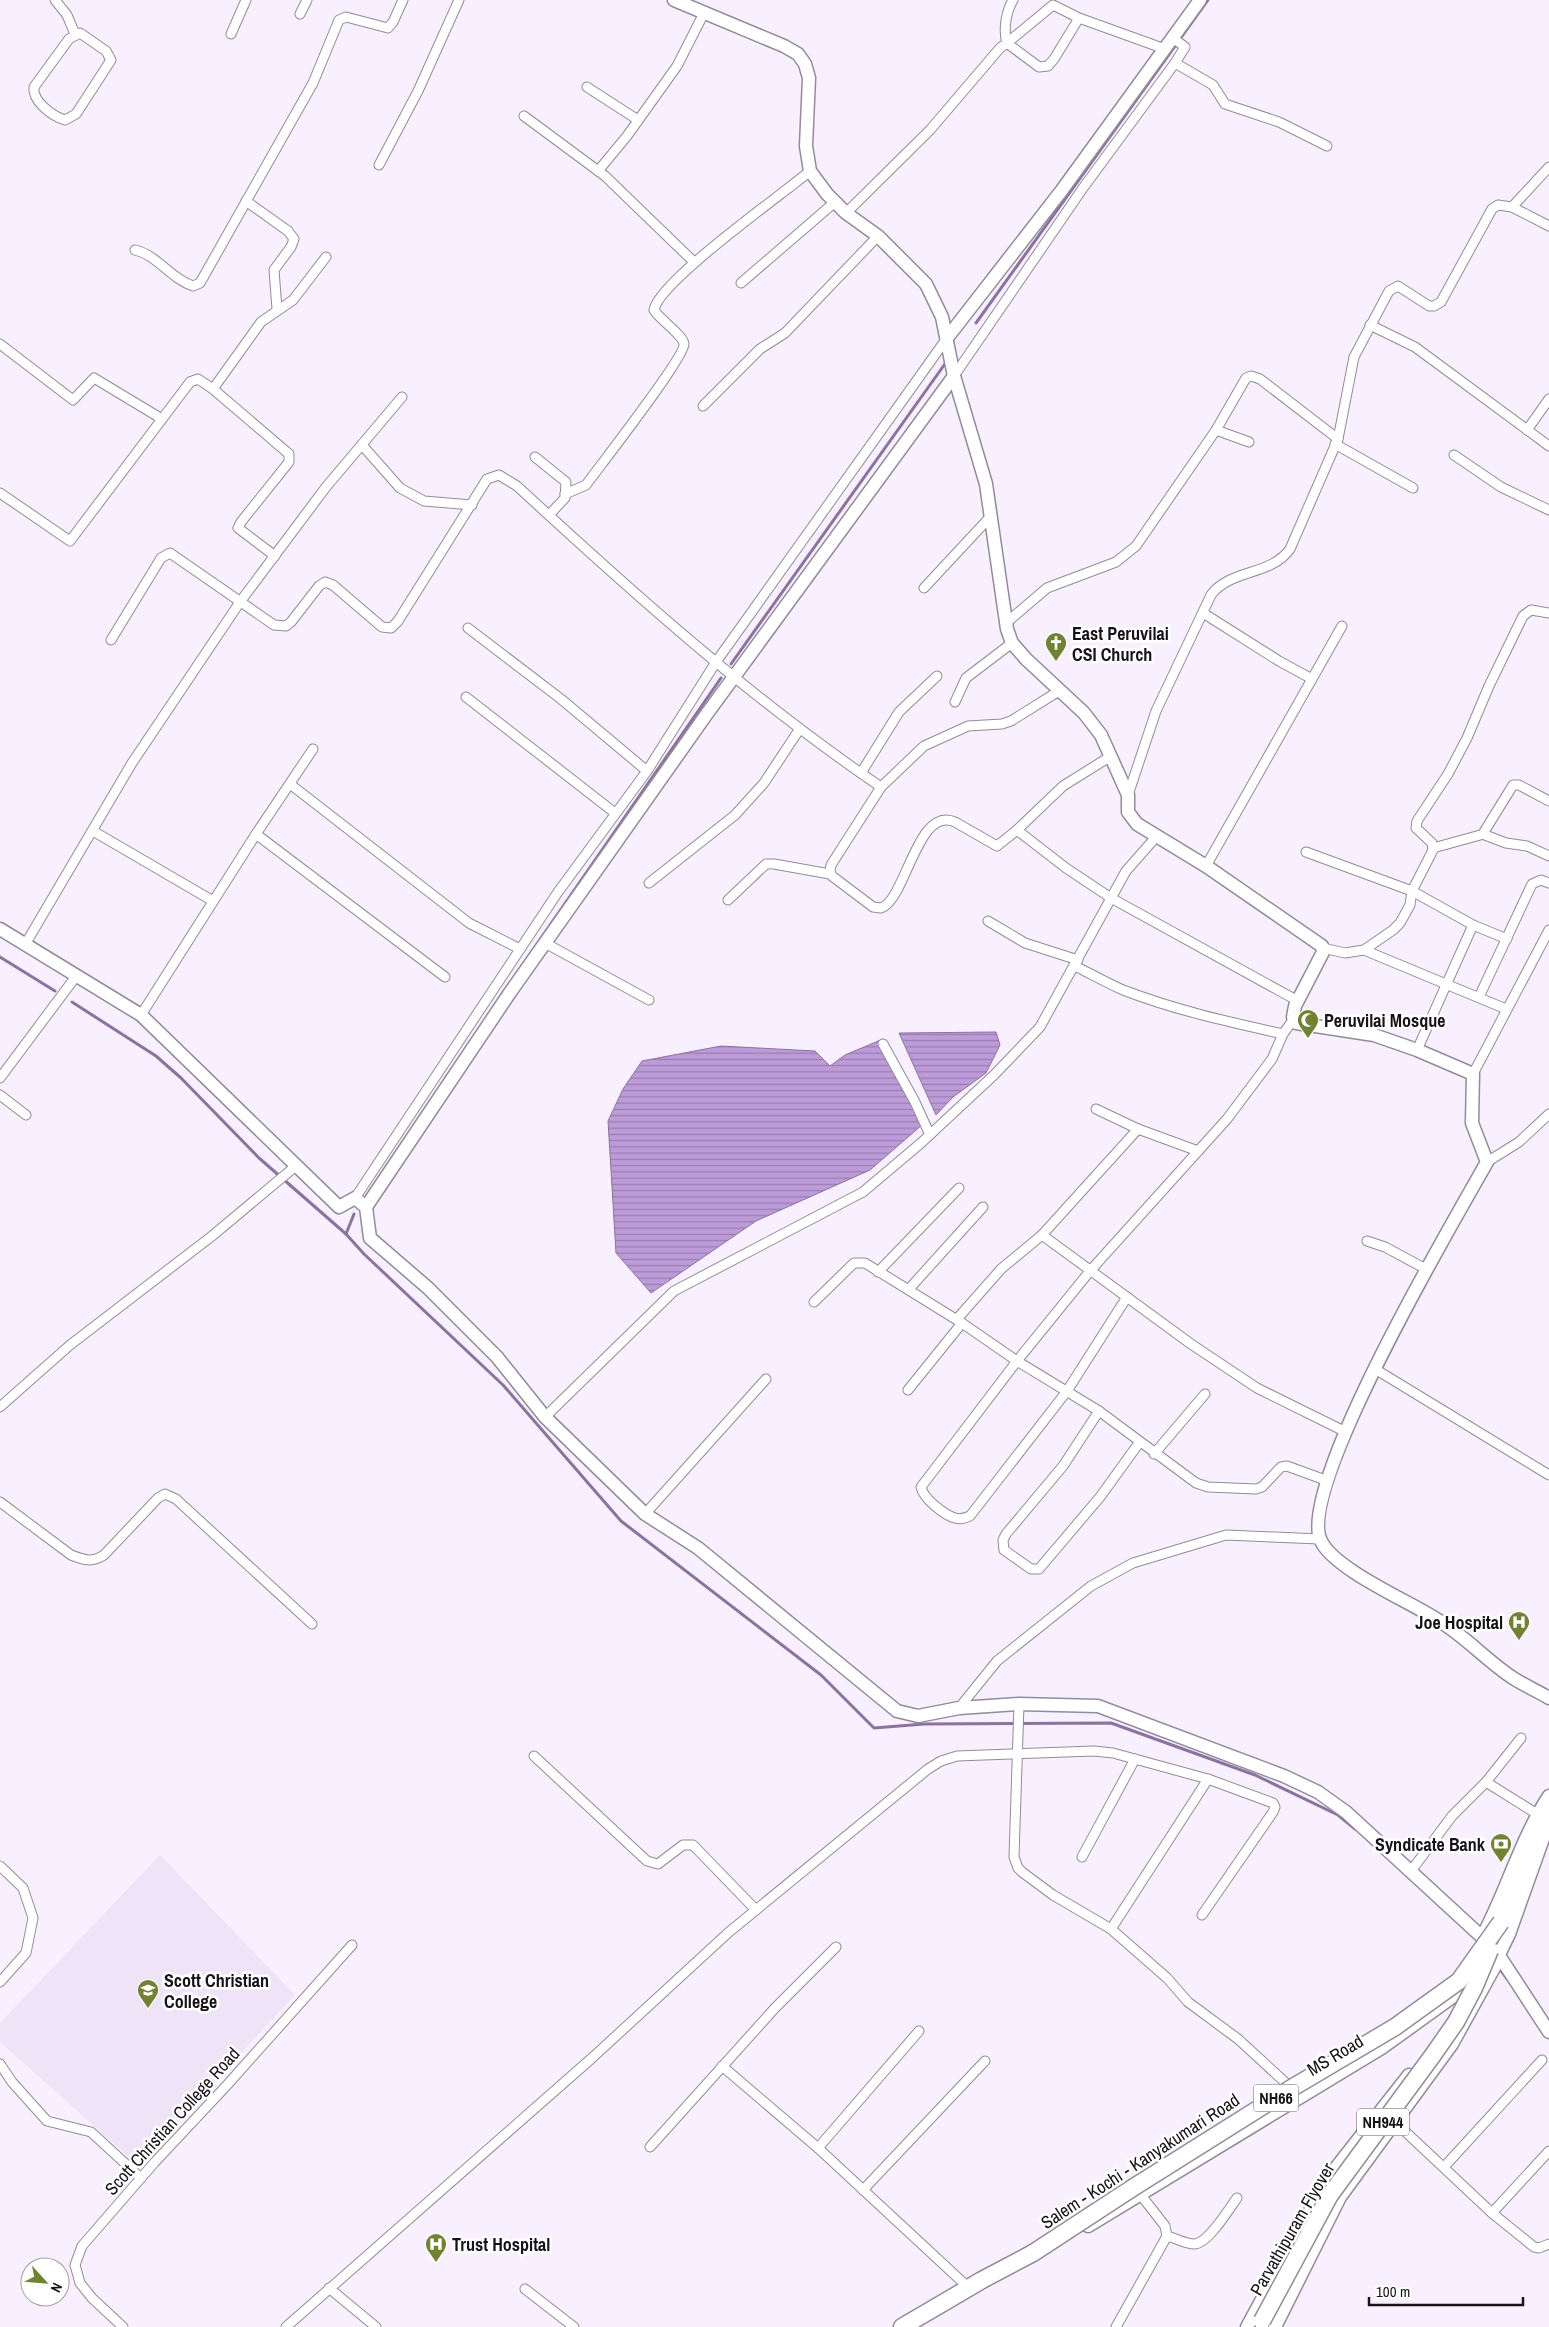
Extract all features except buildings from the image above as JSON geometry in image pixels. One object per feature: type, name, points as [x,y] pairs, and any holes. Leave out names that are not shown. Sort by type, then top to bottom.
[{"type":"highway","name":"Salem - Kochi - Kanyakumari Road","points":[[902,2327],[975,2284],[1033,2254],[1282,2094],[1395,2027],[1459,1982],[1501,1922],[1543,1813]]},
{"type":"highway","name":"Parvathipuram Flyover","points":[[1261,2326],[1330,2195],[1434,2055],[1456,2022],[1474,1988],[1501,1922]]},
{"type":"street","points":[[55,0],[67,15],[75,34]]},
{"type":"street","points":[[231,34],[246,0]]},
{"type":"street","points":[[300,14],[307,0]]},
{"type":"street","points":[[135,250],[148,254],[180,280],[197,285],[313,83],[339,20],[346,17],[388,28],[393,22],[403,0]]},
{"type":"street","points":[[379,165],[418,91],[459,0]]},
{"type":"street","points":[[674,0],[798,54],[805,64],[809,78],[806,146],[810,171],[834,202],[878,236],[926,284],[942,317],[954,376],[986,484],[1006,623],[1012,644],[1084,713],[1101,735],[1128,795]]},
{"type":"street","points":[[1014,0],[1007,16],[1005,37],[1007,43],[1039,67],[1048,66],[1054,59],[1079,18]]},
{"type":"street","points":[[0,929],[26,943],[141,1015],[339,1207],[355,1198],[558,892],[647,770],[716,662],[947,338],[1062,190],[1200,0]]},
{"type":"street","points":[[846,213],[930,130],[1000,48],[1054,5],[1079,18],[1165,49]]},
{"type":"street","points":[[598,171],[677,66],[704,13]]},
{"type":"street","points":[[80,33],[100,46],[106,51],[110,60],[76,114],[65,120],[58,118],[36,100],[33,93],[38,80],[69,39],[75,34],[80,33]]},
{"type":"street","points":[[1173,38],[1185,47],[1176,63],[1082,188],[954,376],[545,943],[366,1207],[370,1238],[428,1288],[497,1357],[545,1417],[645,1514],[698,1548],[897,1711],[918,1716],[959,1708],[1018,1710],[1098,1706],[1284,1776],[1318,1792],[1346,1812],[1482,1938],[1500,1957],[1549,2032]]},
{"type":"street","points":[[1176,63],[1213,85],[1225,104],[1279,122],[1327,146]]},
{"type":"street","points":[[587,87],[638,120]]},
{"type":"street","points":[[524,116],[598,171],[694,262]]},
{"type":"street","points":[[1512,208],[1549,167]]},
{"type":"street","points":[[565,494],[586,485],[667,375],[683,348],[682,339],[654,310],[658,299],[694,262],[810,171]]},
{"type":"street","points":[[246,201],[288,231],[294,239],[291,247],[274,270],[277,309]]},
{"type":"street","points":[[741,283],[834,202]]},
{"type":"street","points":[[1549,226],[1503,204],[1492,209],[1441,302],[1434,306],[1429,306],[1395,286],[1386,295],[1352,364],[1337,441],[1298,535],[1286,556],[1269,567],[1221,584],[1211,594],[1156,711],[1128,795],[1128,812],[1132,818],[1156,837],[1206,866],[1323,948],[1345,953],[1364,950],[1400,923],[1410,905],[1412,891],[1433,848],[1432,843],[1416,828],[1417,821],[1448,774],[1467,738],[1489,686],[1524,616],[1531,610],[1549,613]]},
{"type":"street","points":[[703,406],[760,349],[772,344],[785,332],[878,236]]},
{"type":"street","points":[[213,389],[261,322],[277,309],[293,300],[326,257]]},
{"type":"street","points":[[1370,325],[1415,347],[1549,446]]},
{"type":"street","points":[[0,344],[73,400],[94,378],[162,419]]},
{"type":"street","points":[[1006,623],[1047,588],[1116,562],[1136,546],[1216,430],[1242,383],[1251,376],[1260,379],[1337,441],[1413,488]]},
{"type":"street","points":[[0,493],[70,541],[162,419],[194,380],[202,381],[286,450],[290,458],[289,462],[238,528],[275,556]]},
{"type":"street","points":[[26,943],[132,763],[240,602],[326,487],[402,398]]},
{"type":"street","points":[[1527,430],[1549,399]]},
{"type":"street","points":[[1216,430],[1249,442]]},
{"type":"street","points":[[362,445],[400,488],[424,501],[472,505]]},
{"type":"street","points":[[1454,455],[1501,487],[1549,510]]},
{"type":"street","points":[[535,457],[566,482],[565,498],[549,515]]},
{"type":"street","points":[[111,640],[165,554],[175,555],[268,622],[286,626],[319,586],[325,582],[333,585],[382,627],[391,628],[398,621],[487,479],[499,475],[517,486],[614,575],[735,678],[799,730],[881,787]]},
{"type":"street","points":[[924,588],[991,516]]},
{"type":"street","points":[[1203,613],[1312,680]]},
{"type":"street","points":[[1206,866],[1342,626]]},
{"type":"street","points":[[468,628],[561,699],[647,770]]},
{"type":"street","points":[[955,702],[966,678],[1012,644]]},
{"type":"street","points":[[861,773],[898,712],[937,676]]},
{"type":"street","points":[[830,874],[831,865],[881,787],[924,746],[968,726],[1002,724],[1011,721],[1059,691]]},
{"type":"street","points":[[466,697],[615,814]]},
{"type":"street","points":[[648,883],[735,815],[764,782],[799,730]]},
{"type":"street","points":[[141,1015],[256,834],[313,749]]},
{"type":"street","points":[[728,900],[760,868],[766,864],[774,864],[830,874],[872,907],[881,908],[891,901],[922,840],[932,827],[942,820],[948,819],[955,822],[997,846],[1017,830],[1063,786],[1110,756]]},
{"type":"street","points":[[290,784],[469,923],[520,949]]},
{"type":"street","points":[[1433,848],[1484,834],[1513,785],[1519,785],[1549,800]]},
{"type":"street","points":[[1017,830],[1066,868],[1110,898],[1298,1000]]},
{"type":"street","points":[[92,831],[213,901]]},
{"type":"street","points":[[256,834],[446,977]]},
{"type":"street","points":[[1484,834],[1493,840],[1527,846],[1549,856]]},
{"type":"street","points":[[545,1417],[674,1291],[863,1192],[930,1135],[994,1075],[1040,1028],[1126,871],[1156,837]]},
{"type":"street","points":[[1306,852],[1412,891],[1473,925],[1507,939]]},
{"type":"street","points":[[1479,997],[1532,884],[1541,880],[1549,883]]},
{"type":"street","points":[[988,921],[1025,943],[1076,963],[1122,989],[1175,1007],[1283,1034]]},
{"type":"street","points":[[1417,1050],[1473,925]]},
{"type":"street","points":[[1488,1162],[1472,1123],[1473,1074],[1549,930]]},
{"type":"street","points":[[545,943],[649,1000]]},
{"type":"street","points":[[1127,1296],[1067,1391],[970,1516],[962,1519],[949,1515],[924,1495],[921,1487],[1017,1361],[1090,1271],[1227,1119],[1272,1059],[1283,1034],[1293,1020],[1298,1000],[1323,952],[1323,948]]},
{"type":"street","points":[[1364,950],[1506,1009]]},
{"type":"street","points":[[0,1078],[77,975]]},
{"type":"street","points":[[1293,1020],[1300,1025],[1374,1035],[1417,1050],[1473,1074]]},
{"type":"street","points":[[883,1044],[915,1102],[930,1135]]},
{"type":"street","points":[[0,1095],[26,1115]]},
{"type":"street","points":[[1096,1109],[1138,1129],[1198,1151]]},
{"type":"street","points":[[1549,1114],[1519,1142],[1488,1162],[1426,1268],[1344,1431],[1319,1508],[1317,1526],[1320,1539],[1329,1554],[1356,1572],[1440,1620],[1513,1678],[1549,1698]]},
{"type":"street","points":[[908,1390],[1001,1269],[1042,1235],[1138,1129]]},
{"type":"street","points":[[0,1407],[70,1345],[212,1236],[297,1165]]},
{"type":"street","points":[[878,1272],[959,1188]]},
{"type":"street","points":[[355,1198],[366,1207]]},
{"type":"street","points":[[909,1289],[983,1208]]},
{"type":"street","points":[[1042,1235],[1191,1344],[1257,1388],[1344,1431]]},
{"type":"street","points":[[1367,1241],[1385,1247],[1426,1268]]},
{"type":"street","points":[[814,1302],[854,1263],[865,1263],[960,1321],[1017,1361],[1099,1412],[1196,1483],[1208,1487],[1256,1489],[1262,1487],[1278,1469],[1286,1466],[1328,1481]]},
{"type":"street","points":[[1375,1369],[1549,1475]]},
{"type":"street","points":[[645,1514],[766,1379]]},
{"type":"street","points":[[1154,1454],[1205,1394]]},
{"type":"street","points":[[1099,1412],[1063,1466],[1006,1534],[1003,1540],[1004,1550],[1031,1569],[1039,1569],[1100,1497],[1139,1443]]},
{"type":"street","points":[[0,1502],[72,1555],[84,1560],[96,1561],[158,1498],[165,1494],[176,1498],[312,1624]]},
{"type":"street","points":[[959,1708],[997,1661],[1091,1586],[1133,1563],[1226,1535],[1320,1539]]},
{"type":"street","points":[[1018,1710],[1014,1857],[1018,1868],[1054,1895],[1111,1929],[1167,1978],[1188,2002],[1238,2039],[1287,2084]]},
{"type":"street","points":[[1411,1871],[1452,1816],[1486,1782],[1521,1738]]},
{"type":"street","points":[[286,2327],[592,2058],[756,1910],[941,1761],[957,1756],[1094,1751],[1135,1759],[1208,1779],[1271,1802],[1275,1808],[1202,1915]]},
{"type":"street","points":[[534,1756],[647,1862],[658,1864],[683,1845],[693,1845],[756,1910]]},
{"type":"street","points":[[1082,1857],[1135,1759]]},
{"type":"street","points":[[1111,1929],[1208,1779]]},
{"type":"street","points":[[1486,1782],[1543,1813]]},
{"type":"street","points":[[722,2066],[818,2148],[863,2190],[975,2284],[1017,2254],[1124,2185],[1416,2006],[1453,1976],[1482,1938],[1493,1918],[1543,1813],[1549,1796]]},
{"type":"street","name":"MS Road","points":[[1261,2326],[1340,2196],[1452,2044],[1500,1957],[1549,1824]]},
{"type":"street","points":[[0,1866],[23,1888],[33,1918],[26,1953],[0,1982]]},
{"type":"street","name":"MS Road","points":[[1261,2326],[1328,2178],[1439,2037],[1468,1987],[1482,1938]]},
{"type":"street","name":"Scott Christian College Road","points":[[123,2327],[92,2298],[80,2283],[76,2265],[79,2253],[87,2239],[352,1944]]},
{"type":"street","points":[[650,2147],[775,2008],[836,1947]]},
{"type":"street","name":"MS Road","points":[[975,2284],[1032,2262],[1140,2194],[1383,2047],[1468,1987],[1500,1957]]},
{"type":"street","points":[[818,2148],[919,2031]]},
{"type":"street","points":[[1444,2167],[1542,2060]]},
{"type":"street","points":[[863,2190],[985,2061]]},
{"type":"street","points":[[0,2064],[12,2082],[46,2121],[92,2132],[141,2178]]},
{"type":"street","points":[[1395,2122],[1492,2213],[1534,2247],[1539,2248],[1549,2244]]},
{"type":"street","points":[[1492,2213],[1549,2151]]},
{"type":"street","points":[[1116,2327],[1167,2236],[1165,2226],[1140,2194]]},
{"type":"street","points":[[1167,2236],[1194,2244],[1201,2242],[1209,2236],[1237,2198]]},
{"type":"street","points":[[329,2288],[376,2327]]},
{"type":"street","points":[[525,2289],[574,2327]]},
{"type":"shaded area","points":[[996,1032],[1000,1045],[986,1073],[953,1097],[936,1115],[899,1033]]},
{"type":"shaded area","points":[[883,1039],[923,1124],[870,1170],[756,1221],[651,1293],[616,1253],[608,1121],[623,1089],[642,1061],[721,1046],[815,1051],[830,1066],[845,1055]]},
{"type":"shaded area","name":"Scott Christian College","points":[[160,1855],[295,1995],[137,2164],[0,2042],[0,2023]]},
{"type":"waterway","points":[[1180,39],[1208,0]]},
{"type":"waterway","points":[[976,323],[1175,46]]},
{"type":"waterway","points":[[731,664],[947,361]]},
{"type":"waterway","points":[[519,970],[721,678]]},
{"type":"waterway","points":[[0,957],[55,991]]},
{"type":"waterway","points":[[72,1002],[156,1056],[181,1078],[259,1158],[346,1234],[364,1254],[503,1385],[621,1521],[821,1675],[874,1728],[924,1724],[1111,1723],[1255,1775],[1338,1815],[1355,1829]]},
{"type":"waterway","points":[[346,1234],[354,1214]]},
{"type":"waterway","points":[[1499,1968],[1508,1980]]},
{"type":"place","name":"East Peruvilai CSI Church","points":[[1056,662]]},
{"type":"place","name":"Peruvilai Mosque","points":[[1308,1039]]},
{"type":"place","name":"Joe Hospital","points":[[1519,1641]]},
{"type":"place","name":"Syndicate Bank","points":[[1501,1863]]},
{"type":"place","name":"Scott Christian College","points":[[148,2009]]},
{"type":"place","name":"Trust Hospital","points":[[436,2263]]}]
